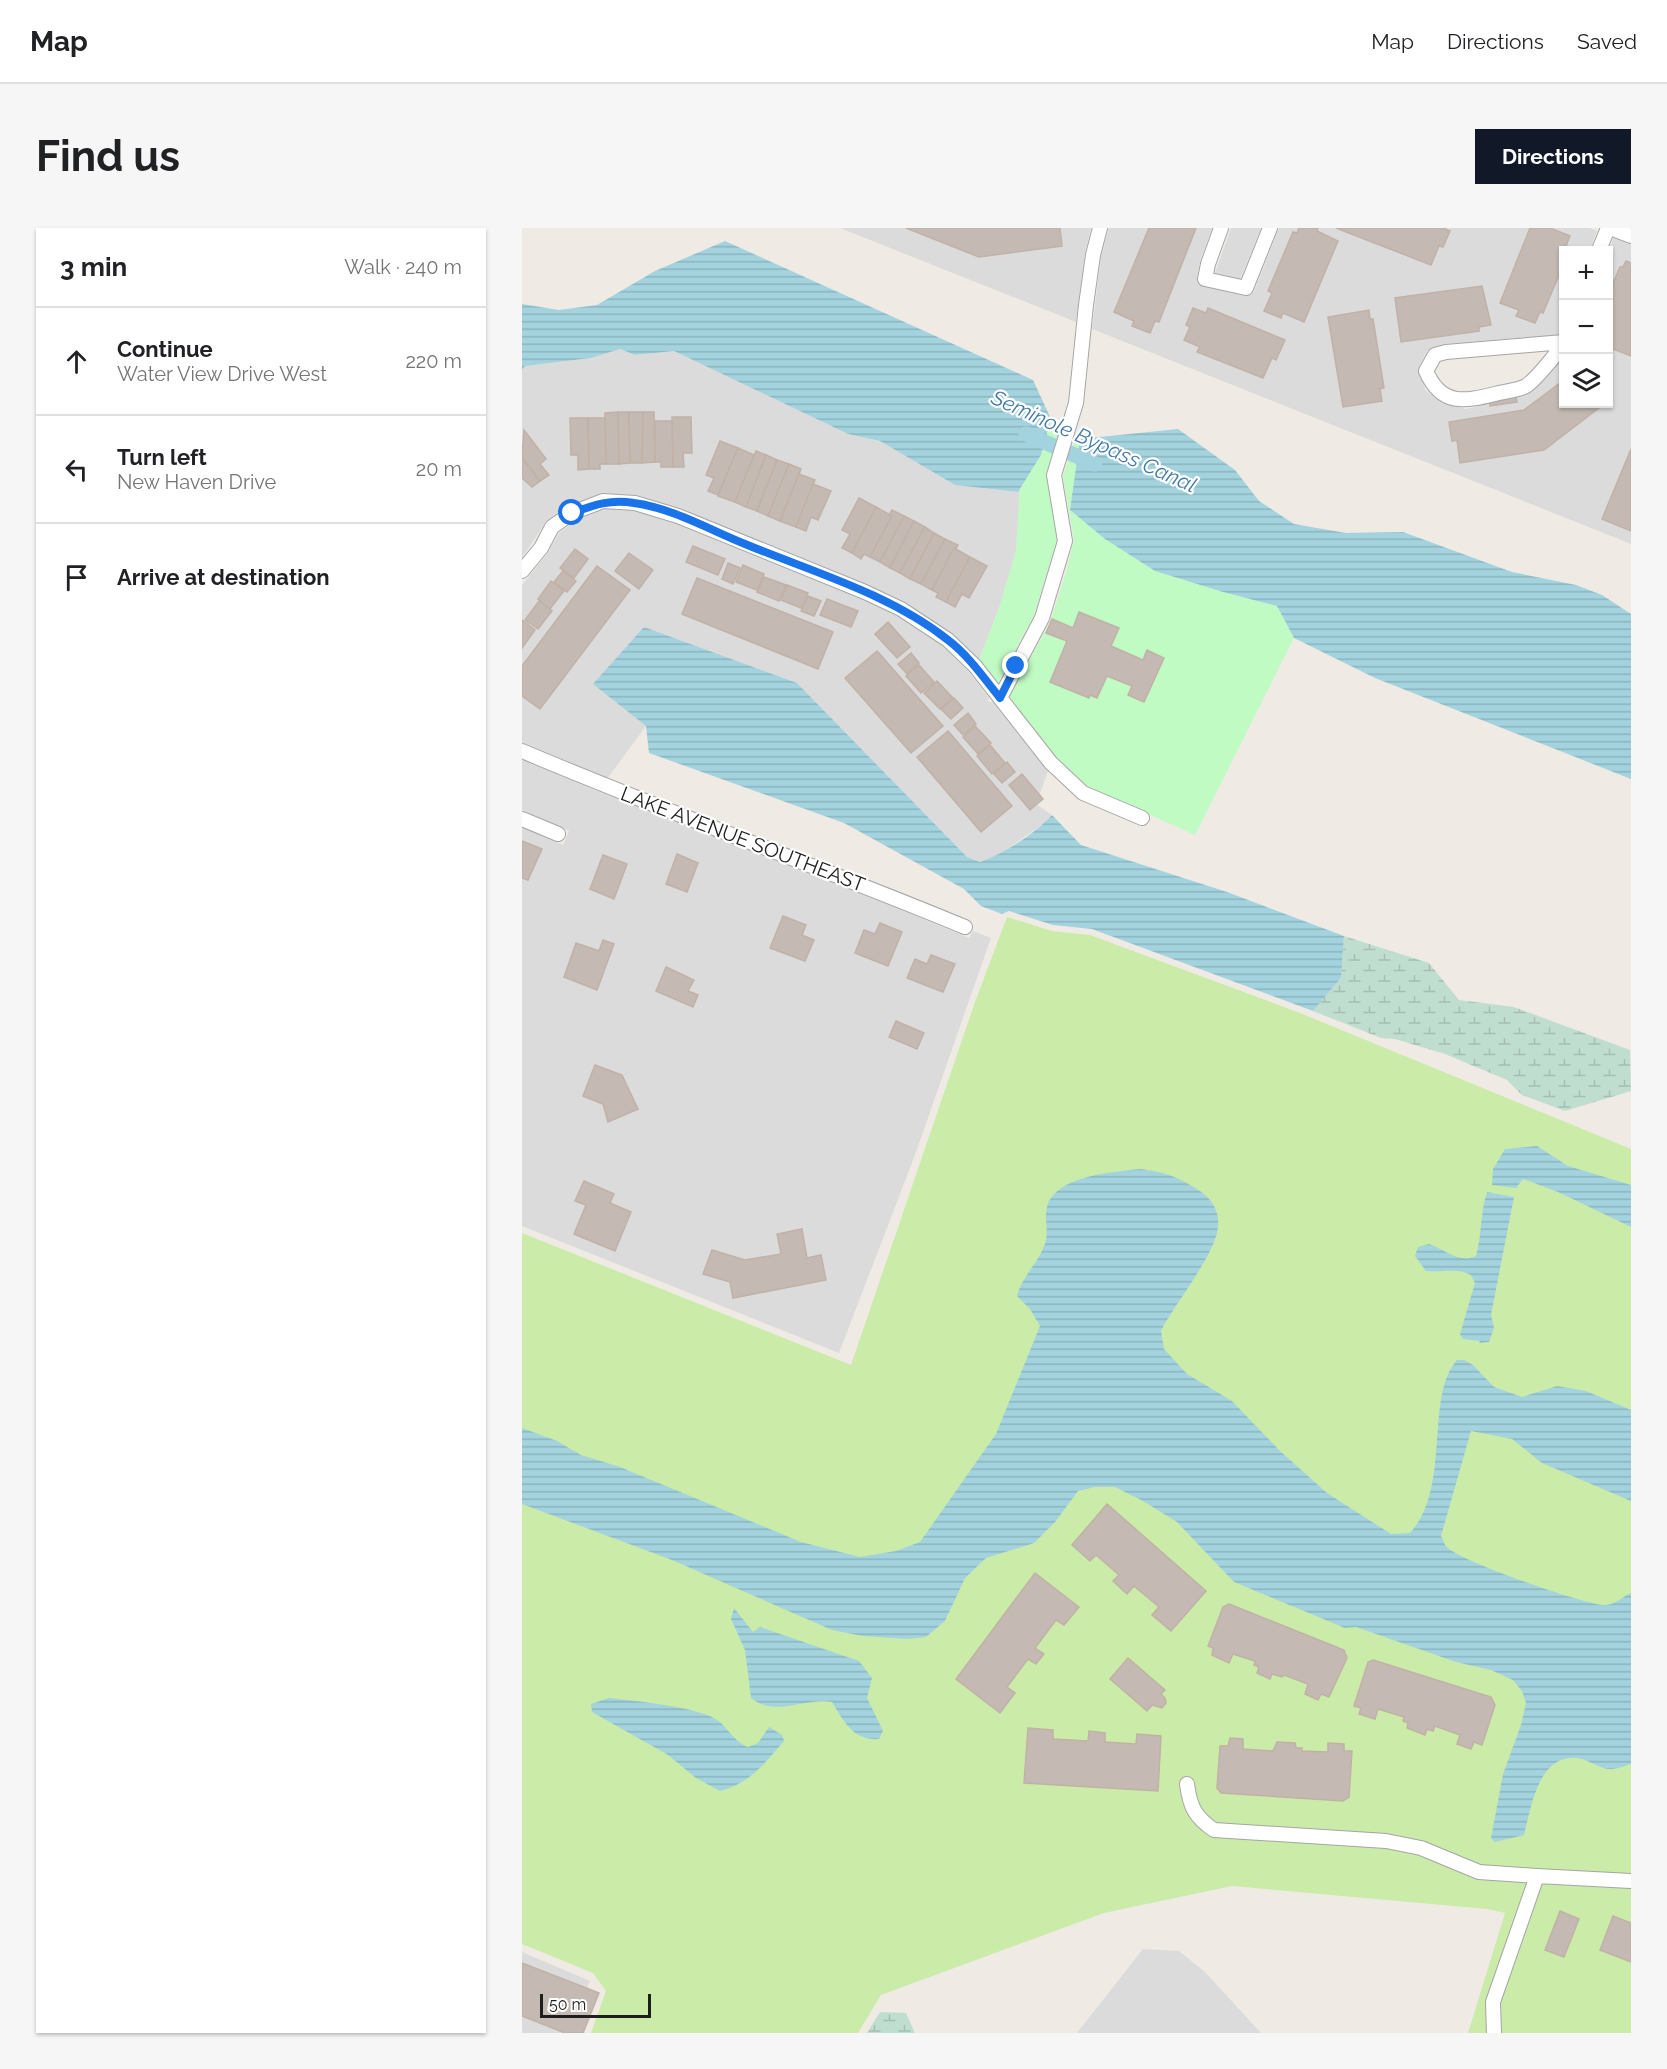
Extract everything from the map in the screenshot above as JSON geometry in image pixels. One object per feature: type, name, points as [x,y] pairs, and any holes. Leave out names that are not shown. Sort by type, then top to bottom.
[{"type":"street","points":[[1000,698],[1042,618],[1065,541],[1054,475],[1076,403],[1087,295],[1100,228]]},
{"type":"street","points":[[1221,228],[1205,279],[1246,288],[1270,228]]},
{"type":"street","points":[[1601,246],[1609,228],[1631,236]]},
{"type":"street","points":[[1563,343],[1525,386],[1473,400],[1464,401],[1443,395],[1433,387],[1426,371],[1435,355],[1446,352],[1563,343]]},
{"type":"street","points":[[522,571],[541,548],[552,527],[572,513],[603,501],[635,503],[678,516],[901,609],[948,640],[975,666],[1051,763],[1083,793],[1142,818]]},
{"type":"street","name":"LAKE AVENUE SOUTHEAST","points":[[522,751],[616,791],[831,872],[964,927]]},
{"type":"street","points":[[522,819],[558,834]]},
{"type":"street","points":[[1187,1784],[1189,1806],[1199,1820],[1214,1830],[1386,1841],[1421,1848],[1479,1872],[1631,1881]]},
{"type":"street","points":[[1494,2033],[1493,2002],[1537,1876]]},
{"type":"shaded area","points":[[840,228],[1091,228],[1085,253],[1076,322]]},
{"type":"shaded area","points":[[1109,228],[1212,228],[1200,261],[1197,277],[1204,286],[1244,296],[1254,292],[1279,228],[1590,228],[1597,231],[1591,246],[1559,246],[1559,335],[1445,344],[1427,351],[1419,367],[1425,390],[1442,403],[1466,409],[1528,394],[1559,361],[1559,408],[1613,408],[1613,246],[1611,246],[1613,238],[1631,245],[1631,544],[1092,329],[1101,257]]},
{"type":"shaded area","points":[[1231,228],[1261,228],[1240,279],[1215,273]]},
{"type":"shaded area","points":[[620,349],[635,355],[674,351],[848,434],[880,441],[955,485],[1018,492],[1020,489],[1016,551],[1000,605],[979,660],[954,635],[905,603],[681,509],[637,495],[602,493],[568,506],[545,523],[522,558],[522,370],[525,366],[591,358]]},
{"type":"shaded area","points":[[605,509],[634,510],[676,524],[862,599],[897,616],[943,646],[968,671],[989,698],[988,701],[994,703],[1048,771],[1036,804],[1052,815],[1043,824],[997,856],[980,862],[967,857],[797,683],[646,726],[607,779],[522,743],[522,585],[548,553],[559,533],[577,520]]},
{"type":"shaded area","points":[[522,760],[829,879],[969,938],[973,931],[991,938],[915,1155],[839,1353],[522,1226],[522,827],[563,845],[569,831],[522,810]]},
{"type":"shaded area","points":[[1143,1949],[1179,1951],[1205,1972],[1261,2033],[1077,2033]]},
{"type":"shaded area","points":[[522,1952],[590,1981],[568,2033],[522,2033]]},
{"type":"green space","points":[[1049,428],[1060,432],[1046,473],[1057,540],[1034,615],[998,683],[979,660],[1000,605],[1016,551],[1020,489],[1041,455]]},
{"type":"green space","points":[[1076,437],[1080,439],[1070,510],[1105,539],[1155,571],[1277,606],[1294,638],[1195,835],[1088,787],[1057,758],[1009,697],[1050,622],[1066,572],[1074,540],[1063,476]]},
{"type":"green space","points":[[1007,917],[1052,931],[1090,935],[1300,1013],[1631,1149],[1631,2033],[1468,2033],[1505,1913],[1487,1909],[1232,1886],[1104,1913],[881,1995],[858,2033],[591,2033],[606,1991],[593,1973],[522,1944],[522,1233],[851,1365],[975,1002]]},
{"type":"green space","points":[[1344,936],[1429,963],[1459,1000],[1514,1007],[1630,1050],[1631,1091],[1565,1111],[1522,1095],[1507,1080],[1445,1054],[1395,1039],[1381,1038],[1313,1011],[1341,978]]},
{"type":"green space","points":[[880,2012],[906,2013],[915,2033],[867,2033]]},
{"type":"water","points":[[725,241],[1033,380],[1051,419],[1041,455],[1018,492],[955,485],[880,441],[848,434],[674,351],[635,355],[620,349],[591,358],[525,366],[522,370],[522,304],[559,310],[597,305],[655,271]]},
{"type":"water","points":[[1178,429],[1235,470],[1259,501],[1294,524],[1346,533],[1403,532],[1512,572],[1576,585],[1602,595],[1631,614],[1631,779],[1375,678],[1294,638],[1277,606],[1155,571],[1105,539],[1070,510],[1080,439]]},
{"type":"water","points":[[644,627],[797,683],[967,857],[980,862],[999,854],[1018,843],[1052,815],[1081,845],[1227,892],[1344,936],[1341,978],[1313,1011],[1092,929],[1053,925],[1009,911],[1002,914],[981,906],[964,889],[844,823],[649,753],[646,726],[593,684]]},
{"type":"water","points":[[1537,1146],[1568,1166],[1631,1185],[1631,1227],[1558,1192],[1523,1179],[1516,1188],[1492,1185],[1493,1169],[1505,1149]]},
{"type":"water","points":[[1140,1169],[1168,1175],[1198,1189],[1215,1207],[1218,1219],[1216,1237],[1203,1264],[1161,1331],[1164,1349],[1187,1374],[1232,1401],[1280,1451],[1327,1493],[1391,1534],[1410,1533],[1423,1514],[1435,1468],[1442,1396],[1447,1376],[1457,1360],[1464,1360],[1473,1365],[1494,1387],[1522,1397],[1557,1386],[1586,1391],[1631,1410],[1631,1501],[1542,1463],[1512,1439],[1471,1431],[1441,1536],[1447,1547],[1459,1555],[1498,1572],[1570,1597],[1607,1605],[1631,1593],[1631,1764],[1608,1769],[1577,1758],[1564,1759],[1553,1765],[1545,1773],[1539,1785],[1524,1835],[1495,1842],[1491,1838],[1503,1774],[1521,1725],[1526,1703],[1522,1691],[1513,1680],[1491,1670],[1456,1662],[1356,1627],[1345,1628],[1234,1582],[1177,1522],[1115,1487],[1095,1487],[1078,1491],[1055,1522],[1034,1543],[986,1558],[965,1578],[945,1621],[926,1637],[907,1639],[863,1636],[832,1630],[672,1560],[522,1504],[522,1428],[557,1441],[581,1455],[620,1467],[801,1542],[860,1557],[896,1551],[920,1542],[996,1434],[1040,1326],[1030,1309],[1017,1296],[1045,1244],[1046,1212],[1053,1196],[1062,1188],[1087,1177]]},
{"type":"water","points":[[1487,1192],[1514,1197],[1491,1315],[1494,1328],[1489,1342],[1479,1343],[1480,1341],[1463,1339],[1460,1334],[1475,1283],[1471,1275],[1455,1271],[1426,1271],[1415,1256],[1418,1247],[1429,1244],[1457,1257],[1476,1256]]},
{"type":"water","points":[[734,1608],[753,1632],[760,1627],[859,1661],[872,1678],[867,1698],[883,1731],[879,1739],[870,1739],[856,1733],[832,1702],[811,1702],[780,1707],[761,1704],[751,1698],[745,1650],[731,1619]]},
{"type":"water","points":[[609,1698],[662,1704],[702,1713],[717,1720],[738,1741],[748,1747],[758,1743],[769,1727],[782,1735],[784,1741],[748,1778],[720,1791],[696,1778],[668,1755],[592,1712],[591,1704]]},
{"type":"building","points":[[906,228],[1060,228],[1062,246],[979,257]]},
{"type":"building","points":[[1149,228],[1196,228],[1159,322],[1155,321],[1150,333],[1132,326],[1134,321],[1114,312]]},
{"type":"building","points":[[1299,228],[1318,228],[1317,231],[1338,241],[1304,322],[1283,313],[1281,318],[1264,311],[1272,293],[1268,291],[1293,232],[1297,233]]},
{"type":"building","points":[[1336,228],[1443,228],[1450,231],[1443,247],[1439,246],[1431,265]]},
{"type":"building","points":[[1530,228],[1550,228],[1570,236],[1566,246],[1559,246],[1559,275],[1543,313],[1540,312],[1535,323],[1516,316],[1519,310],[1500,303]]},
{"type":"building","points":[[1626,261],[1631,263],[1631,356],[1613,349],[1613,283],[1620,267],[1623,267]]},
{"type":"building","points":[[1482,286],[1491,325],[1479,327],[1479,331],[1401,342],[1395,298]]},
{"type":"building","points":[[1193,308],[1206,313],[1208,308],[1285,340],[1276,360],[1272,358],[1263,378],[1197,352],[1200,347],[1184,340],[1190,327],[1186,325]]},
{"type":"building","points":[[1369,310],[1370,319],[1373,319],[1384,388],[1380,389],[1382,401],[1343,407],[1328,317]]},
{"type":"building","points":[[1559,384],[1559,408],[1599,408],[1544,450],[1460,463],[1457,440],[1452,441],[1449,422],[1524,410]]},
{"type":"building","points":[[1515,389],[1517,402],[1490,406],[1488,392]]},
{"type":"building","points":[[618,412],[619,464],[606,464],[605,413]]},
{"type":"building","points":[[618,412],[629,412],[630,463],[619,464]]},
{"type":"building","points":[[629,412],[643,412],[642,463],[630,463]]},
{"type":"building","points":[[643,412],[654,412],[655,462],[642,463]]},
{"type":"building","points":[[672,417],[691,417],[692,453],[683,453],[684,467],[673,467]]},
{"type":"building","points":[[570,418],[588,418],[589,469],[578,470],[578,455],[571,455]]},
{"type":"building","points":[[588,418],[605,418],[606,464],[600,464],[600,469],[589,469]]},
{"type":"building","points":[[655,421],[672,421],[673,467],[661,467],[661,462],[655,462]]},
{"type":"building","points":[[524,430],[546,459],[540,464],[549,475],[540,481],[522,458]]},
{"type":"building","points":[[720,441],[738,448],[718,495],[708,491],[714,478],[706,475]]},
{"type":"building","points":[[738,448],[754,455],[735,502],[718,496]]},
{"type":"building","points":[[1631,449],[1631,531],[1602,519]]},
{"type":"building","points":[[756,451],[766,455],[746,507],[735,502]]},
{"type":"building","points":[[766,455],[777,460],[757,511],[746,507]]},
{"type":"building","points":[[522,458],[540,481],[532,487],[522,478]]},
{"type":"building","points":[[777,460],[789,464],[768,516],[757,511]]},
{"type":"building","points":[[789,464],[801,469],[780,521],[768,516]]},
{"type":"building","points":[[799,474],[815,480],[796,527],[780,521]]},
{"type":"building","points":[[813,484],[831,491],[818,520],[811,517],[806,531],[796,527]]},
{"type":"building","points":[[859,498],[876,507],[852,553],[842,548],[850,534],[842,530]]},
{"type":"building","points":[[876,507],[892,516],[870,557],[864,554],[861,559],[852,553]]},
{"type":"building","points":[[892,510],[904,516],[880,562],[870,557],[892,516],[889,515]]},
{"type":"building","points":[[904,516],[914,521],[890,568],[880,562]]},
{"type":"building","points":[[914,521],[925,527],[900,573],[890,568]]},
{"type":"building","points":[[925,527],[934,533],[910,579],[900,573]]},
{"type":"building","points":[[934,533],[945,539],[921,584],[910,579]]},
{"type":"building","points":[[945,539],[958,545],[932,590],[921,584]]},
{"type":"building","points":[[693,546],[725,559],[718,575],[686,562]]},
{"type":"building","points":[[954,548],[970,557],[946,602],[936,597],[938,593],[932,590]]},
{"type":"building","points":[[575,549],[588,559],[574,578],[560,568]]},
{"type":"building","points":[[629,553],[653,570],[639,589],[615,571]]},
{"type":"building","points":[[970,557],[987,566],[969,598],[962,594],[955,607],[946,602]]},
{"type":"building","points":[[728,563],[740,568],[733,584],[722,579]]},
{"type":"building","points":[[743,565],[764,574],[757,590],[736,582]]},
{"type":"building","points":[[597,566],[630,590],[540,709],[522,696],[522,666]]},
{"type":"building","points":[[563,571],[576,581],[567,592],[554,582]]},
{"type":"building","points":[[764,577],[786,585],[779,601],[757,592]]},
{"type":"building","points":[[697,578],[833,632],[818,669],[682,614]]},
{"type":"building","points":[[551,581],[564,591],[550,609],[538,599]]},
{"type":"building","points":[[787,585],[808,593],[801,608],[781,600]]},
{"type":"building","points":[[808,596],[821,601],[814,616],[801,611]]},
{"type":"building","points":[[827,599],[858,611],[851,627],[820,615]]},
{"type":"building","points":[[539,601],[552,611],[538,629],[525,620]]},
{"type":"building","points":[[1079,612],[1119,628],[1111,646],[1143,660],[1147,650],[1164,658],[1144,702],[1128,695],[1132,686],[1107,676],[1097,698],[1090,695],[1089,698],[1050,682],[1067,641],[1046,633],[1052,619],[1073,628]]},
{"type":"building","points":[[522,620],[535,630],[522,648]]},
{"type":"building","points":[[888,622],[910,647],[897,658],[875,634]]},
{"type":"building","points":[[877,651],[943,726],[911,753],[845,678]]},
{"type":"building","points":[[911,653],[919,663],[907,674],[898,664]]},
{"type":"building","points":[[919,665],[934,682],[921,693],[906,676]]},
{"type":"building","points":[[937,681],[953,698],[940,709],[924,693]]},
{"type":"building","points":[[954,698],[963,708],[951,719],[941,709]]},
{"type":"building","points":[[968,713],[976,724],[963,735],[954,725]]},
{"type":"building","points":[[975,726],[991,743],[978,754],[963,737]]},
{"type":"building","points":[[948,731],[1012,806],[981,832],[917,757]]},
{"type":"building","points":[[990,745],[1005,763],[992,774],[977,756]]},
{"type":"building","points":[[1007,762],[1015,772],[1002,783],[994,774]]},
{"type":"building","points":[[1022,774],[1043,799],[1030,810],[1009,785]]},
{"type":"building","points":[[522,841],[542,849],[528,880],[522,878]]},
{"type":"building","points":[[677,854],[698,863],[687,892],[666,884]]},
{"type":"building","points":[[603,855],[627,864],[614,899],[590,889]]},
{"type":"building","points":[[783,916],[806,925],[802,935],[814,940],[805,961],[770,948]]},
{"type":"building","points":[[880,923],[902,932],[888,966],[855,953],[864,930],[875,934]]},
{"type":"building","points":[[603,940],[614,944],[597,990],[564,977],[576,943],[599,951]]},
{"type":"building","points":[[931,955],[955,964],[943,992],[907,978],[915,959],[927,964]]},
{"type":"building","points":[[666,967],[694,980],[688,991],[698,995],[693,1007],[656,991]]},
{"type":"building","points":[[896,1021],[924,1033],[917,1049],[889,1037]]},
{"type":"building","points":[[595,1065],[622,1075],[638,1109],[608,1122],[603,1104],[583,1096]]},
{"type":"building","points":[[584,1181],[614,1194],[610,1203],[631,1212],[615,1251],[574,1234],[586,1205],[575,1201]]},
{"type":"building","points":[[802,1229],[807,1258],[821,1255],[826,1280],[733,1298],[730,1282],[703,1274],[712,1250],[745,1260],[781,1254],[777,1234]]},
{"type":"building","points":[[1107,1504],[1206,1591],[1171,1631],[1152,1615],[1159,1607],[1134,1586],[1127,1594],[1113,1581],[1119,1575],[1096,1555],[1090,1561],[1072,1545]]},
{"type":"building","points":[[1035,1573],[1079,1607],[1064,1625],[1056,1620],[1035,1648],[1044,1654],[1036,1664],[1028,1659],[1007,1687],[1015,1693],[1000,1713],[956,1679]]},
{"type":"building","points":[[1229,1604],[1344,1650],[1347,1658],[1329,1697],[1321,1694],[1318,1700],[1305,1694],[1308,1684],[1284,1675],[1282,1677],[1272,1674],[1270,1679],[1257,1673],[1259,1667],[1254,1665],[1255,1661],[1233,1654],[1229,1663],[1212,1655],[1213,1648],[1208,1646],[1223,1607]]},
{"type":"building","points":[[1128,1658],[1165,1690],[1161,1694],[1166,1703],[1162,1708],[1152,1705],[1147,1711],[1110,1679]]},
{"type":"building","points":[[1373,1660],[1491,1697],[1495,1705],[1482,1745],[1474,1742],[1471,1749],[1457,1744],[1460,1735],[1435,1726],[1433,1731],[1427,1729],[1425,1735],[1407,1728],[1408,1723],[1403,1721],[1404,1717],[1378,1709],[1375,1719],[1359,1714],[1361,1708],[1354,1706],[1368,1662]]},
{"type":"building","points":[[1028,1728],[1053,1730],[1053,1739],[1088,1741],[1089,1731],[1105,1733],[1105,1742],[1136,1744],[1137,1734],[1161,1736],[1158,1791],[1024,1783]]},
{"type":"building","points":[[1230,1738],[1243,1739],[1243,1749],[1273,1751],[1277,1742],[1295,1743],[1296,1748],[1302,1748],[1302,1751],[1328,1752],[1328,1743],[1344,1744],[1344,1751],[1352,1751],[1349,1797],[1343,1801],[1221,1793],[1217,1788],[1220,1746],[1228,1746]]},
{"type":"building","points":[[1560,1911],[1579,1919],[1564,1957],[1545,1950]]},
{"type":"building","points":[[1613,1916],[1631,1923],[1631,1962],[1600,1950]]},
{"type":"building","points":[[522,1963],[599,1993],[583,2033],[565,2033],[522,2016]]},
{"type":"waterway","name":"Seminole Bypass Canal","points":[[1026,434],[1095,464]]},
{"type":"route","points":[[572,513],[603,501],[635,503],[678,516],[865,592],[901,609],[948,640],[975,666],[1000,698],[1016,666]]}]
